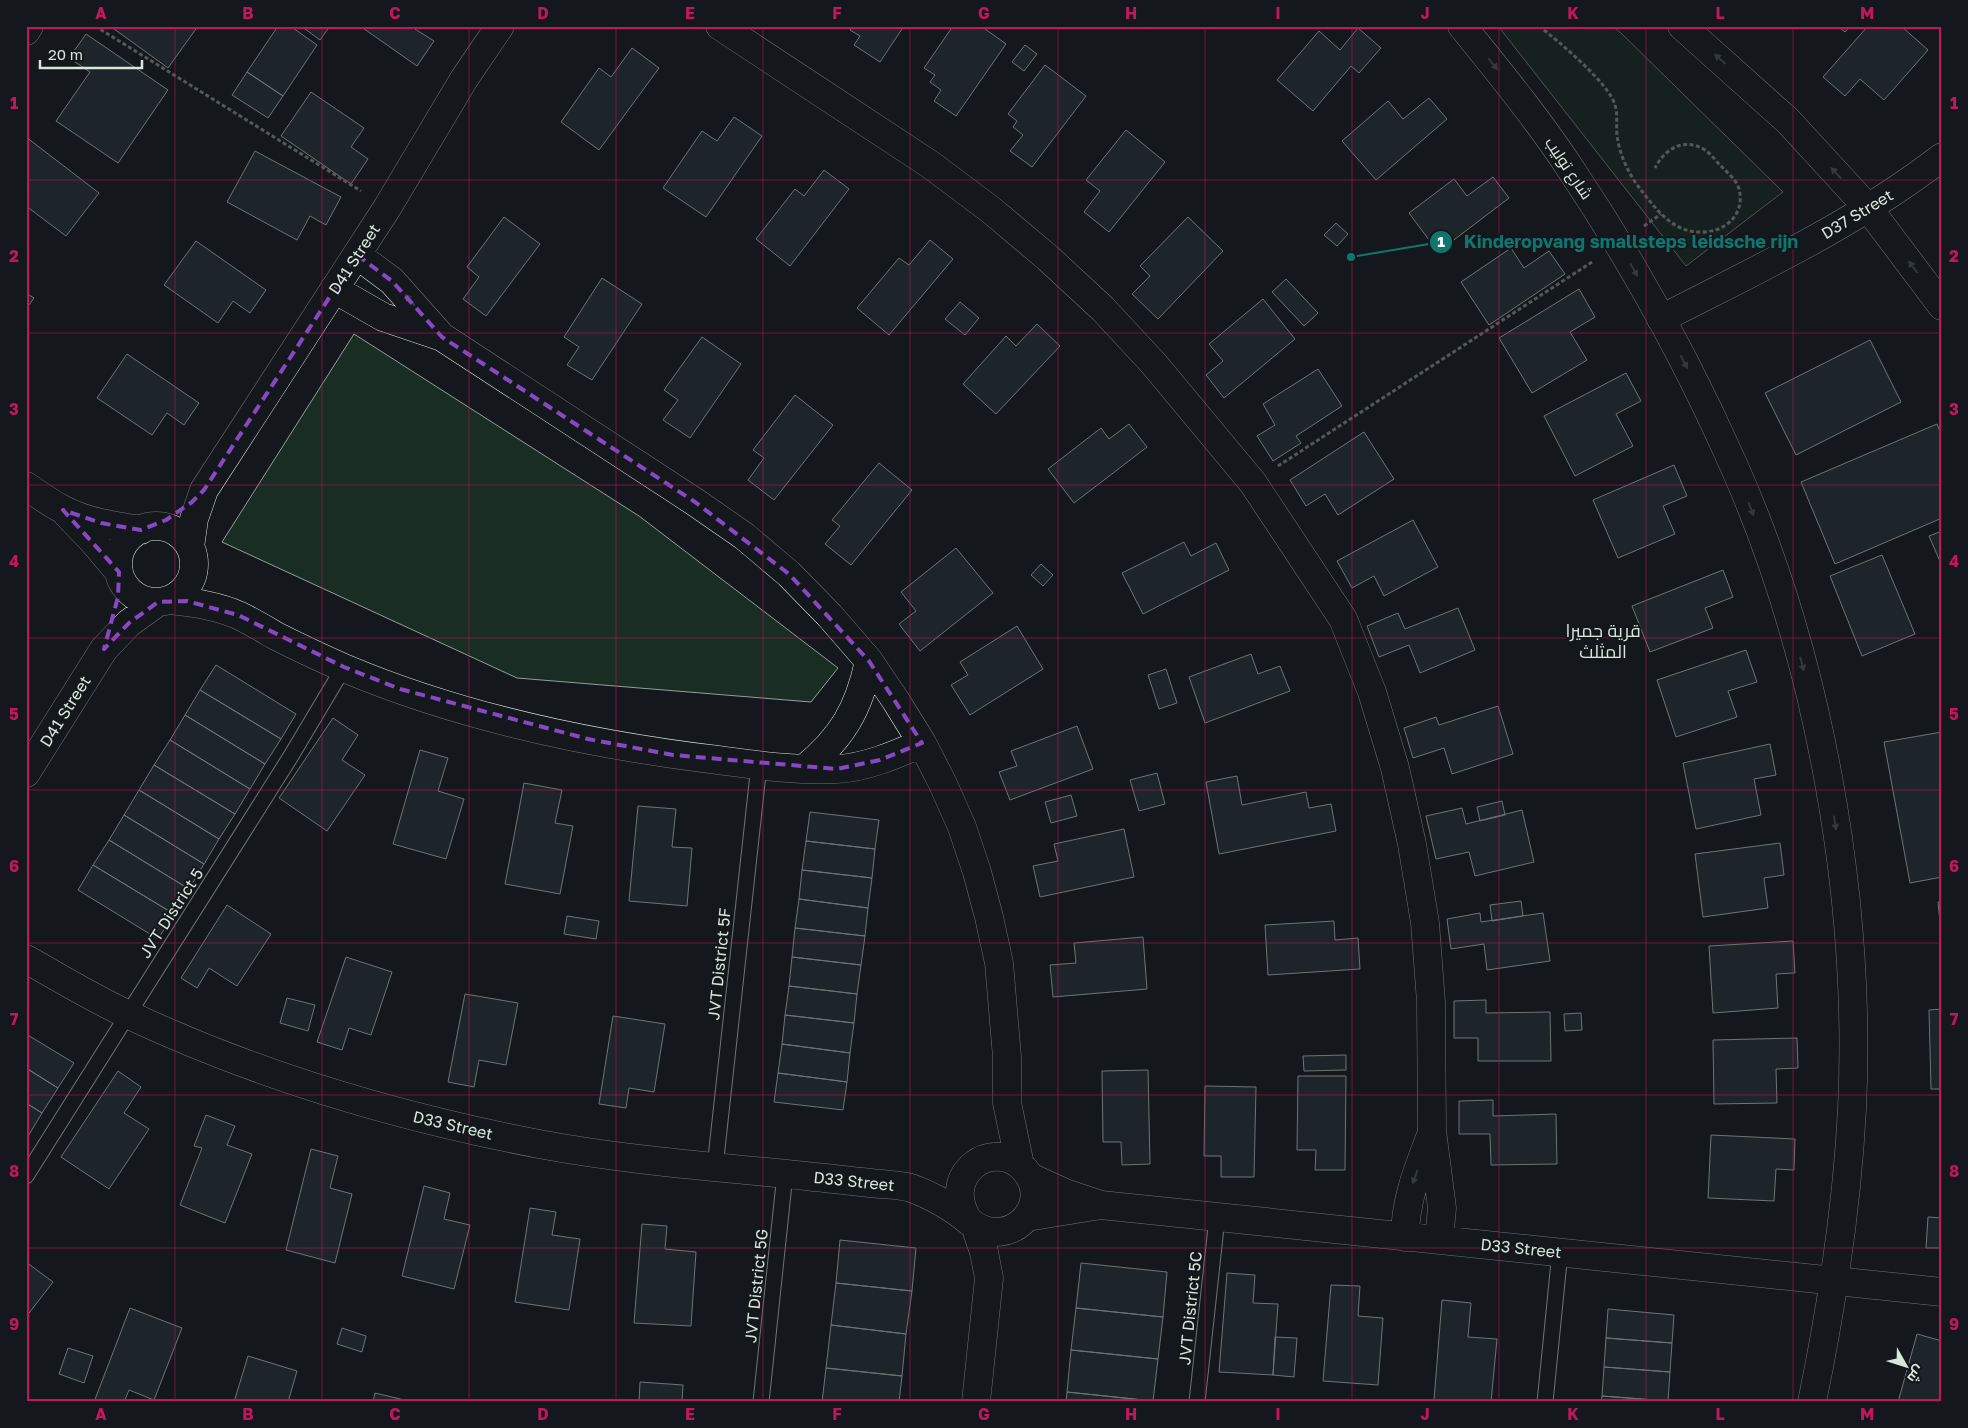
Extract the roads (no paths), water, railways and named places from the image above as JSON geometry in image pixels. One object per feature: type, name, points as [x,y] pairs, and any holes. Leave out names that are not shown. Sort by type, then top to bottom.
[{"type":"street","points":[[26,31],[29,26]]},
{"type":"street","name":"D41 Street","points":[[191,551],[194,519],[204,490],[387,208],[464,79],[500,26]]},
{"type":"street","points":[[720,26],[931,165],[991,210],[1041,252],[1103,309],[1154,364],[1252,483],[1343,618],[1372,692],[1395,768],[1412,844],[1425,923],[1431,1002],[1432,1131],[1442,1208],[1439,1240]]},
{"type":"street","name":"شارع توليب","points":[[1462,26],[1564,158],[1619,244],[1701,394],[1736,469],[1765,544],[1793,631],[1812,701],[1829,781],[1841,862],[1848,934],[1853,1025],[1852,1107],[1846,1188],[1835,1282],[1812,1402]]},
{"type":"street","points":[[1682,26],[1788,121],[1869,209],[1942,306]]},
{"type":"street","name":"D37 Street","points":[[1661,319],[1824,235],[1869,209],[1942,157]]},
{"type":"street","points":[[357,255],[392,281],[442,337]]},
{"type":"street","points":[[334,289],[378,315],[442,337],[687,496],[744,536],[789,574],[830,616],[869,662],[896,701],[922,743],[962,827],[977,872],[999,963],[1007,1057],[1006,1104],[1025,1171],[1034,1187],[1034,1197],[1032,1207],[989,1278]]},
{"type":"street","points":[[26,486],[63,510],[92,540],[120,576],[125,587],[132,594],[148,602],[163,601],[204,605],[238,615],[344,668],[400,689],[525,725],[673,755],[804,769],[837,770],[859,766],[901,753],[922,743]]},
{"type":"street","name":"D41 Street","points":[[146,528],[180,512],[204,490]]},
{"type":"street","points":[[63,510],[101,523],[146,528],[163,527],[174,531],[183,538],[212,587],[238,615]]},
{"type":"street","points":[[120,576],[118,562],[125,543],[132,535],[146,528]]},
{"type":"street","points":[[163,601],[179,594],[189,582],[193,566],[191,551]]},
{"type":"street","name":"D41 Street","points":[[104,649],[115,614],[120,576]]},
{"type":"street","name":"D41 Street","points":[[26,773],[104,649],[129,623],[163,601]]},
{"type":"street","points":[[804,769],[835,740],[848,722],[860,697],[869,662]]},
{"type":"street","name":"D33 Street","points":[[26,959],[127,1014],[235,1060],[290,1080],[373,1106],[457,1127],[542,1145],[628,1158],[909,1187],[972,1223]]},
{"type":"street","points":[[976,1402],[989,1278],[984,1252],[972,1223],[962,1210],[959,1199],[959,1187],[964,1176],[977,1164],[996,1132],[1006,1104]]},
{"type":"street","points":[[1405,1237],[1405,1219],[1409,1197],[1432,1131]]},
{"type":"street","points":[[977,1164],[1002,1157],[1025,1171]]},
{"type":"street","name":"D33 Street","points":[[909,1187],[977,1164]]},
{"type":"street","name":"D33 Street","points":[[1025,1171],[1065,1193],[1101,1205],[1942,1292]]},
{"type":"street","name":"D33 Street","points":[[1024,1220],[1101,1205]]},
{"type":"street","points":[[972,1223],[993,1233],[1003,1232],[1024,1220]]},
{"type":"lane","name":"JVT District 5","points":[[26,1176],[291,756],[344,668]]},
{"type":"lane","name":"JVT District 5F","points":[[715,1167],[759,765]]},
{"type":"lane","name":"JVT District 5G","points":[[761,1402],[784,1174]]},
{"type":"lane","name":"JVT District 5C","points":[[1197,1402],[1217,1218]]},
{"type":"lane","points":[[1546,1402],[1560,1252]]},
{"type":"place","name":"Kinderopvang smallsteps leidsche rijn","points":[[1351,257]]},
{"type":"district","name":"قرية جميرا المثلث","points":[[1603,641]]}]
